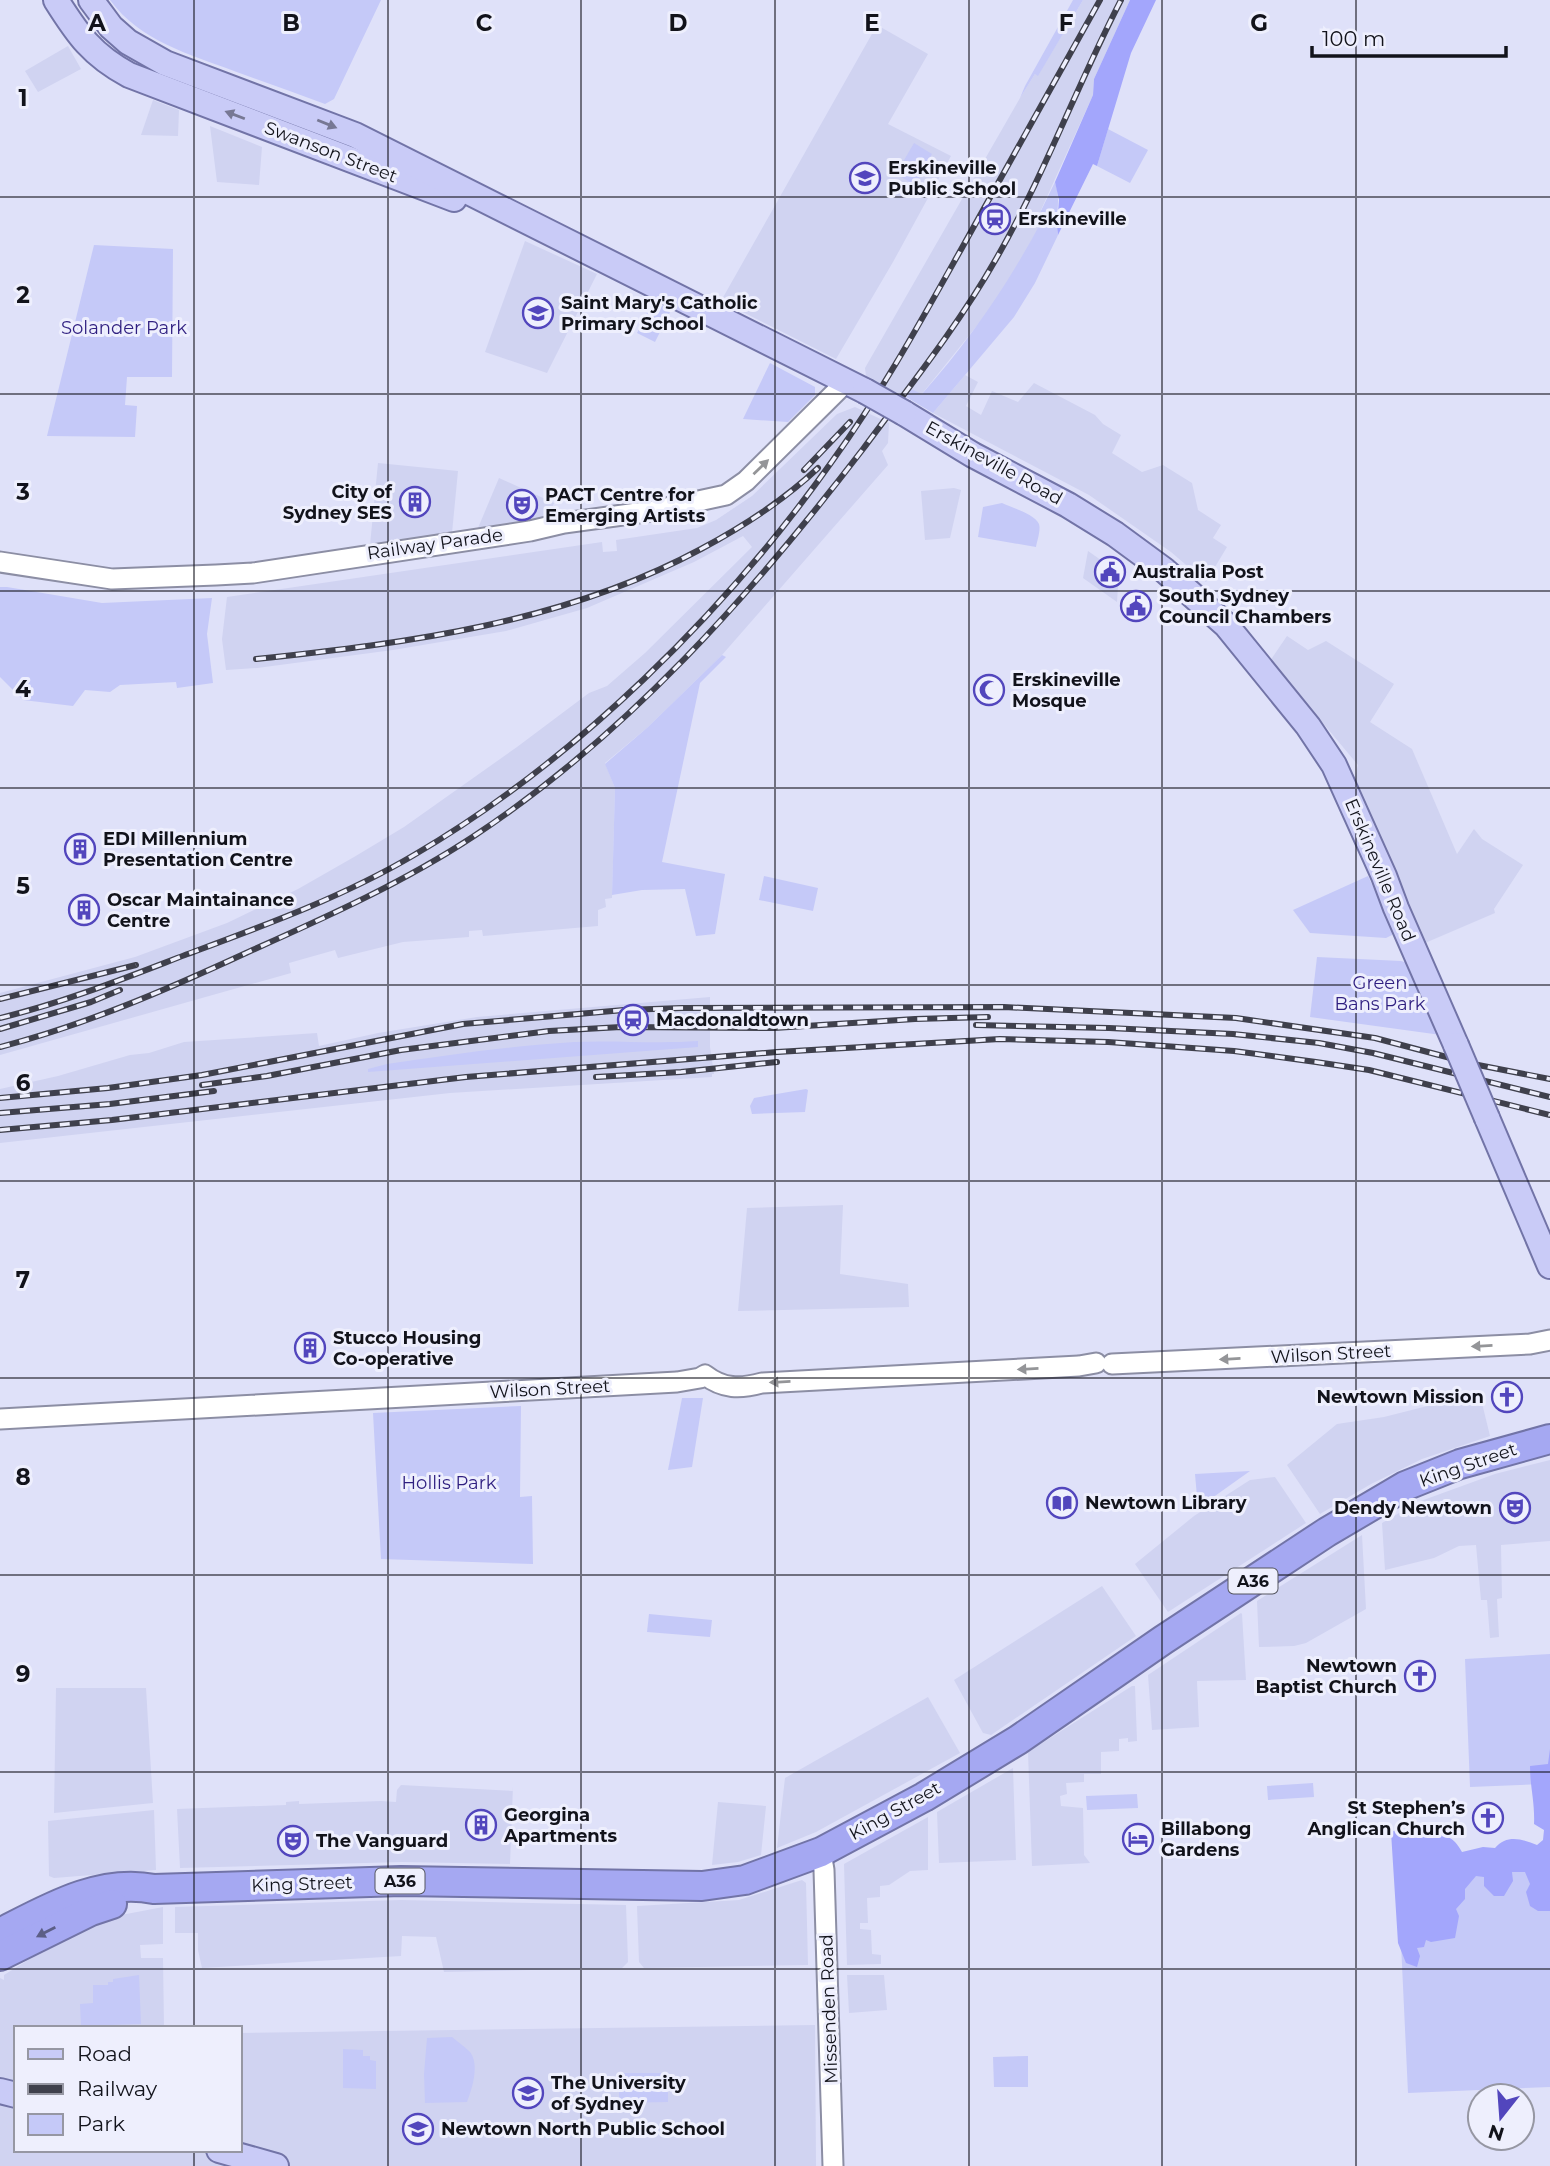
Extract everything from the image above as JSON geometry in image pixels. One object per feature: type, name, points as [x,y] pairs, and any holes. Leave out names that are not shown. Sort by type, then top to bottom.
[{"type":"highway","name":"King Street","points":[[0,1933],[47,1909],[92,1892],[134,1885],[154,1889],[401,1881],[702,1886],[745,1880],[821,1852],[923,1797],[1018,1740],[1163,1640],[1369,1506],[1405,1486],[1460,1464],[1550,1439]]},
{"type":"highway","name":"King Street","points":[[0,1956],[90,1911],[135,1899],[154,1889]]},
{"type":"main road","name":"Swanson Street","points":[[57,0],[87,46],[114,67],[400,179],[551,233]]},
{"type":"main road","name":"Swanson Street","points":[[91,0],[111,27],[128,42],[165,63],[355,135],[855,386]]},
{"type":"main road","name":"Erskineville Road","points":[[855,386],[904,413],[919,433],[930,441],[1109,544],[1177,592],[1245,648],[1308,726],[1334,765],[1384,876],[1550,1266]]},
{"type":"main road","points":[[226,2152],[276,2166]]},
{"type":"street","name":"Railway Parade","points":[[0,562],[111,579],[253,573],[652,511],[726,495],[747,481],[855,386]]},
{"type":"street","name":"Wilson Street","points":[[0,1419],[677,1382],[705,1375],[720,1385],[749,1387],[762,1383],[1530,1344],[1550,1340]]},
{"type":"street","name":"Missenden Road","points":[[821,1852],[825,1877],[833,2166]]},
{"type":"shaded area","points":[[1083,0],[1130,0],[1094,79],[1093,95],[1036,221],[1041,223],[1026,251],[984,317],[921,395],[911,389],[906,397],[870,380],[866,376],[865,368],[1020,98],[1035,74],[1038,75]]},
{"type":"shaded area","points":[[1130,0],[1156,0],[1131,53],[1097,166],[1093,164],[1058,235],[1059,200],[1055,182],[1093,95],[1094,79]]},
{"type":"shaded area","name":"Erskineville Public School","points":[[877,25],[928,54],[888,124],[951,156],[836,359],[721,301]]},
{"type":"shaded area","points":[[68,46],[81,69],[38,92],[25,71]]},
{"type":"shaded area","points":[[153,100],[179,110],[178,136],[141,135]]},
{"type":"shaded area","points":[[210,126],[262,147],[259,185],[217,182]]},
{"type":"shaded area","name":"Saint Mary's Catholic Primary School","points":[[525,241],[597,274],[547,373],[485,352]]},
{"type":"shaded area","points":[[965,375],[978,382],[966,406],[981,415],[992,391],[1018,402],[1034,383],[1095,415],[1103,424],[1121,435],[1112,453],[1142,472],[1163,465],[1192,483],[1198,510],[1221,525],[1213,538],[1227,547],[1206,582],[1171,552],[1089,495],[933,413]]},
{"type":"shaded area","points":[[855,407],[889,423],[888,443],[882,451],[888,465],[722,655],[648,727],[605,763],[615,788],[612,898],[605,899],[606,907],[598,910],[598,926],[483,936],[482,930],[469,931],[469,937],[403,942],[338,958],[335,950],[289,963],[291,973],[0,1055],[0,993],[135,957],[227,923],[298,889],[354,857],[404,827],[589,693],[607,686],[645,653],[752,547],[743,536],[694,562],[587,608],[506,631],[393,650],[257,668],[226,670],[222,639],[227,597],[602,542],[603,552],[617,551],[616,540],[697,528],[716,520],[752,496],[837,414]]},
{"type":"shaded area","name":"City of Sydney SES","points":[[378,463],[458,471],[452,533],[370,545]]},
{"type":"shaded area","points":[[499,478],[554,503],[550,513],[544,517],[478,528]]},
{"type":"shaded area","points":[[954,488],[961,490],[950,538],[925,540],[921,491]]},
{"type":"shaded area","points":[[1088,551],[1125,577],[1118,586],[1117,602],[1083,578]]},
{"type":"shaded area","points":[[1287,636],[1308,650],[1326,641],[1394,684],[1370,722],[1412,749],[1457,854],[1474,829],[1482,839],[1523,865],[1494,909],[1495,913],[1425,943],[1355,778],[1358,765],[1272,662]]},
{"type":"shaded area","points":[[710,997],[712,1077],[450,1093],[0,1143],[0,1089],[184,1042],[317,1033],[319,1046],[378,1033],[477,1017]]},
{"type":"shaded area","points":[[843,1205],[840,1274],[908,1284],[909,1307],[738,1311],[747,1208]]},
{"type":"shaded area","points":[[1455,1399],[1481,1399],[1490,1436],[1422,1459],[1371,1484],[1320,1514],[1287,1465],[1337,1424],[1384,1417]]},
{"type":"shaded area","points":[[1550,1460],[1550,1541],[1501,1545],[1502,1598],[1497,1599],[1499,1637],[1490,1638],[1487,1600],[1481,1600],[1476,1545],[1459,1546],[1434,1558],[1385,1570],[1382,1523],[1418,1502],[1495,1474]]},
{"type":"shaded area","points":[[1275,1477],[1306,1523],[1168,1612],[1135,1564],[1194,1516],[1250,1480]]},
{"type":"shaded area","points":[[1362,1535],[1366,1609],[1306,1643],[1259,1647],[1257,1601]]},
{"type":"shaded area","points":[[1102,1586],[1136,1636],[991,1735],[983,1733],[954,1680]]},
{"type":"shaded area","points":[[1241,1613],[1246,1680],[1197,1681],[1199,1727],[1152,1730],[1148,1675]]},
{"type":"shaded area","points":[[1135,1686],[1137,1741],[1119,1739],[1119,1751],[1101,1752],[1101,1774],[1084,1774],[1084,1782],[1066,1783],[1067,1794],[1060,1796],[1061,1806],[1083,1808],[1084,1855],[1090,1863],[1032,1866],[1028,1752]]},
{"type":"shaded area","points":[[56,1688],[146,1688],[153,1803],[54,1813]]},
{"type":"shaded area","points":[[928,1697],[960,1753],[816,1832],[777,1848],[785,1778]]},
{"type":"shaded area","points":[[1550,1749],[1550,1911],[1538,1911],[1530,1906],[1526,1892],[1530,1884],[1525,1872],[1512,1872],[1513,1881],[1504,1896],[1494,1896],[1484,1886],[1484,1877],[1476,1876],[1465,1889],[1465,1899],[1456,1909],[1459,1916],[1455,1938],[1431,1942],[1426,1940],[1424,1947],[1417,1948],[1420,1956],[1417,1967],[1406,1963],[1398,1943],[1391,1832],[1400,1828],[1410,1835],[1420,1831],[1439,1833],[1455,1842],[1462,1852],[1483,1847],[1495,1848],[1510,1839],[1537,1845],[1543,1840],[1544,1830],[1534,1824],[1530,1766],[1548,1764]]},
{"type":"shaded area","points":[[1013,1768],[1016,1860],[939,1863],[937,1812]]},
{"type":"shaded area","points":[[401,1785],[513,1791],[510,1864],[402,1862],[180,1868],[177,1809],[286,1805],[286,1802],[299,1801],[299,1804],[396,1802],[397,1790]]},
{"type":"shaded area","points":[[718,1802],[766,1806],[761,1855],[738,1862],[712,1865]]},
{"type":"shaded area","points":[[154,1810],[156,1870],[54,1878],[49,1876],[48,1821]]},
{"type":"shaded area","points":[[928,1817],[928,1870],[910,1871],[889,1885],[880,1886],[880,1897],[867,1898],[868,1923],[860,1923],[860,1929],[871,1930],[872,1954],[881,1955],[881,1964],[847,1965],[844,1864]]},
{"type":"shaded area","points":[[802,1880],[806,1883],[808,1965],[644,1968],[639,1962],[637,1906],[739,1900]]},
{"type":"shaded area","points":[[401,1900],[626,1905],[628,1962],[622,1968],[444,1972],[436,1937],[402,1936],[401,1956],[202,1968],[198,1933],[175,1933],[175,1907]]},
{"type":"shaded area","name":"The University of Sydney","points":[[163,1907],[163,1944],[140,1945],[141,1958],[163,1958],[164,2026],[14,2026],[14,2152],[242,2152],[242,2033],[815,2025],[816,2166],[0,2166],[0,1978],[4,1980],[4,1975],[62,1939],[116,1916]]},
{"type":"shaded area","points":[[847,1975],[884,1975],[887,2010],[849,2013]]},
{"type":"green space","points":[[110,0],[381,0],[334,99],[325,104],[166,44],[136,26]]},
{"type":"green space","points":[[1073,0],[1083,0],[1038,76],[1035,74],[1020,98],[1025,86]]},
{"type":"green space","points":[[1108,129],[1148,150],[1130,183],[1097,166]]},
{"type":"green space","points":[[914,143],[932,154],[915,185],[896,174]]},
{"type":"green space","points":[[1055,182],[1058,196],[1058,235],[1035,283],[1014,317],[933,413],[906,397],[911,389],[922,394],[986,313],[1040,224],[1036,221]]},
{"type":"green space","name":"Solander Park","points":[[94,245],[173,249],[172,377],[127,377],[125,405],[137,406],[135,437],[47,436]]},
{"type":"green space","points":[[653,301],[671,310],[655,342],[637,333]]},
{"type":"green space","points":[[770,363],[815,387],[815,395],[788,422],[743,419]]},
{"type":"green space","points":[[1002,503],[1036,520],[1040,529],[1036,547],[978,537],[983,507]]},
{"type":"green space","points":[[0,587],[102,603],[212,598],[207,634],[213,683],[177,688],[176,682],[120,685],[110,692],[85,690],[73,706],[23,700],[0,677]]},
{"type":"green space","points":[[722,655],[726,657],[700,683],[662,862],[725,874],[715,934],[696,936],[685,889],[642,890],[612,895],[615,788],[605,764],[648,727]]},
{"type":"green space","points":[[764,876],[818,888],[813,911],[759,900]]},
{"type":"green space","name":"Green Bans Park","points":[[1368,876],[1393,928],[1392,935],[1386,938],[1310,933],[1293,910]]},
{"type":"green space","name":"Green Bans Park","points":[[1317,957],[1408,963],[1441,1035],[1310,1017]]},
{"type":"green space","points":[[698,1041],[698,1047],[368,1072],[368,1069],[387,1064],[527,1046],[574,1042]]},
{"type":"green space","points":[[806,1089],[805,1112],[752,1114],[750,1106],[754,1098]]},
{"type":"green space","points":[[682,1398],[703,1398],[692,1467],[668,1470]]},
{"type":"green space","name":"Hollis Park","points":[[521,1406],[520,1497],[532,1496],[533,1564],[381,1559],[373,1413]]},
{"type":"green space","points":[[1250,1471],[1198,1508],[1195,1474]]},
{"type":"green space","points":[[649,1614],[712,1620],[710,1637],[647,1632]]},
{"type":"green space","points":[[1550,1654],[1550,2087],[1536,2088],[1536,2082],[1466,2082],[1466,2091],[1408,2093],[1397,1858],[1549,1850],[1545,1784],[1470,1787],[1465,1659]]},
{"type":"green space","points":[[1313,1783],[1314,1797],[1268,1800],[1267,1786]]},
{"type":"green space","points":[[1137,1794],[1138,1808],[1087,1810],[1086,1796]]},
{"type":"green space","points":[[139,1975],[141,2024],[81,2026],[80,2004],[93,2003],[93,1985],[108,1985],[113,1979]]},
{"type":"green space","points":[[452,2037],[473,2057],[474,2077],[467,2102],[425,2103],[427,2038]]},
{"type":"green space","points":[[343,2049],[363,2050],[363,2056],[370,2056],[370,2060],[376,2061],[376,2089],[343,2088]]},
{"type":"green space","points":[[1028,2056],[1028,2087],[994,2087],[993,2057]]},
{"type":"green space","points":[[619,2073],[668,2073],[668,2102],[619,2103]]},
{"type":"railway","points":[[0,1018],[94,989],[244,933],[302,910],[387,870],[474,817],[532,775],[589,729],[644,679],[745,573],[791,517],[851,434],[917,328],[1100,0]]},
{"type":"railway","points":[[0,1047],[63,1028],[155,993],[363,899],[474,836],[584,753],[635,707],[684,659],[777,556],[863,449],[949,332],[1013,228],[1121,0]]},
{"type":"railway","points":[[804,470],[850,422]]},
{"type":"railway","points":[[256,659],[428,637],[540,612],[595,595],[649,574],[717,540],[777,502],[818,468]]},
{"type":"railway","points":[[0,999],[136,965]]},
{"type":"railway","points":[[0,1029],[91,1002],[120,990]]},
{"type":"railway","points":[[0,1098],[108,1088],[202,1075],[463,1024],[624,1010],[682,1008],[1004,1007],[1236,1018],[1375,1038],[1473,1064],[1550,1079]]},
{"type":"railway","points":[[202,1085],[267,1076],[401,1050],[549,1031],[621,1027],[774,1028],[988,1017]]},
{"type":"railway","points":[[976,1025],[1233,1034],[1319,1043],[1373,1053],[1550,1097]]},
{"type":"railway","points":[[0,1130],[112,1120],[466,1077],[777,1052],[1000,1039],[1108,1042],[1234,1051],[1316,1062],[1369,1070],[1550,1115]]},
{"type":"railway","points":[[596,1077],[777,1062]]},
{"type":"railway","points":[[0,1113],[110,1104],[214,1091]]},
{"type":"place","name":"Erskineville Public School","points":[[865,178]]},
{"type":"place","name":"Erskineville","points":[[995,219]]},
{"type":"place","name":"Saint Mary's Catholic Primary School","points":[[538,313]]},
{"type":"place","name":"City of Sydney SES","points":[[415,502]]},
{"type":"place","name":"PACT Centre for Emerging Artists","points":[[522,505]]},
{"type":"place","name":"Australia Post","points":[[1110,572]]},
{"type":"place","name":"South Sydney Council Chambers","points":[[1136,606]]},
{"type":"place","name":"Erskineville Mosque","points":[[989,690]]},
{"type":"place","name":"EDI Millennium Presentation Centre","points":[[80,849]]},
{"type":"place","name":"Oscar Maintainance Centre","points":[[84,910]]},
{"type":"place","name":"Macdonaldtown","points":[[633,1020]]},
{"type":"place","name":"Stucco Housing Co-operative","points":[[310,1348]]},
{"type":"place","name":"Newtown Mission","points":[[1507,1397]]},
{"type":"place","name":"Newtown Library","points":[[1062,1503]]},
{"type":"place","name":"Dendy Newtown","points":[[1515,1508]]},
{"type":"place","name":"Newtown Baptist Church","points":[[1420,1676]]},
{"type":"place","name":"St Stephen’s Anglican Church","points":[[1488,1818]]},
{"type":"place","name":"Georgina Apartments","points":[[481,1825]]},
{"type":"place","name":"Billabong Gardens","points":[[1138,1839]]},
{"type":"place","name":"The Vanguard","points":[[293,1841]]},
{"type":"place","name":"The University of Sydney","points":[[528,2093]]},
{"type":"place","name":"Newtown North Public School","points":[[418,2129]]}]
